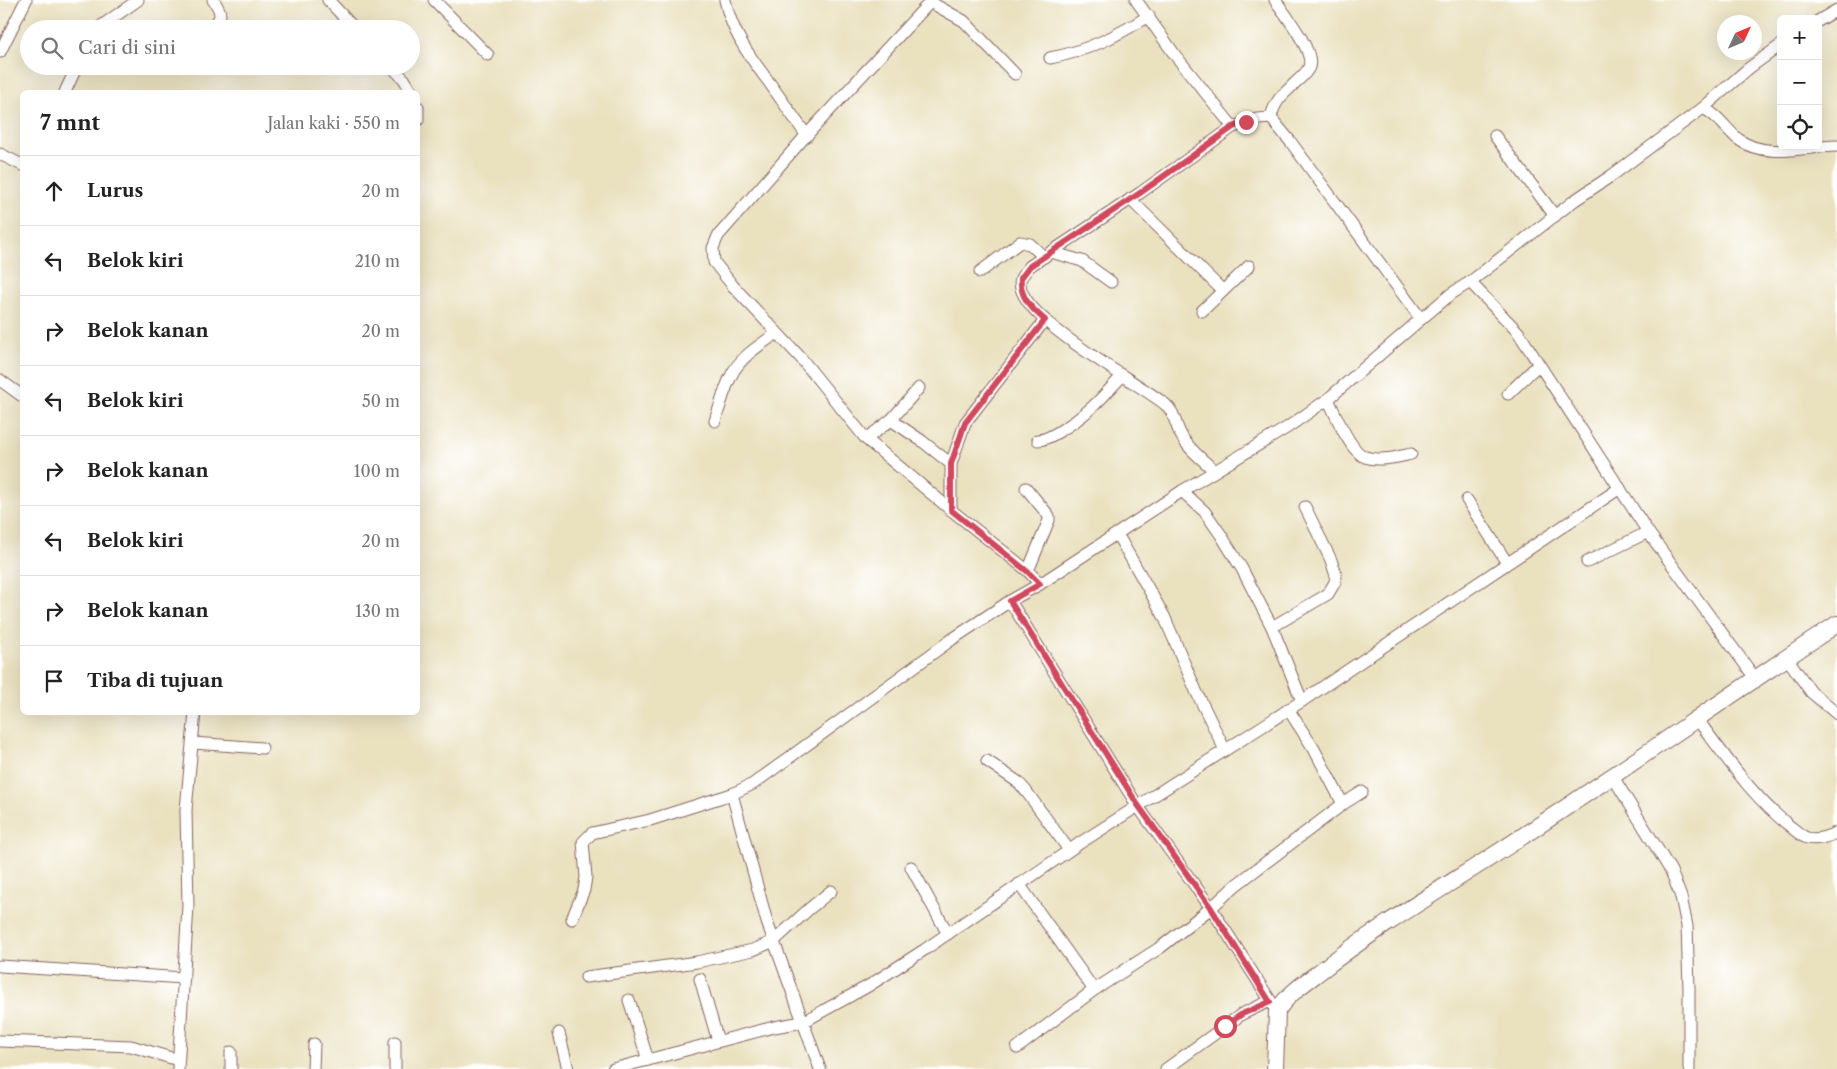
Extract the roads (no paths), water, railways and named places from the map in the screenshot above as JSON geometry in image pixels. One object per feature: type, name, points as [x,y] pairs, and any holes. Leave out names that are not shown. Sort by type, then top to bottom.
[{"type":"street","points":[[0,52],[26,0]]},
{"type":"street","points":[[110,20],[138,0]]},
{"type":"street","points":[[213,0],[220,9],[218,20]]},
{"type":"street","points":[[328,0],[347,20]]},
{"type":"street","points":[[434,0],[488,55]]},
{"type":"street","points":[[725,0],[729,17],[739,40],[807,136]]},
{"type":"street","points":[[1136,0],[1175,55],[1233,127]]},
{"type":"street","points":[[1271,118],[1277,99],[1309,68],[1310,60],[1302,39],[1275,0]]},
{"type":"street","points":[[1015,74],[964,21],[931,1],[718,236],[714,248],[714,262],[733,286],[823,384],[866,439],[1028,572],[1040,584]]},
{"type":"street","points":[[1822,19],[1837,10]]},
{"type":"street","points":[[1050,58],[1084,50],[1111,39],[1149,16]]},
{"type":"street","points":[[572,919],[584,890],[586,877],[583,842],[586,837],[601,830],[650,820],[732,794],[753,784],[951,640],[1182,492],[1288,427],[1328,399],[1451,294],[1470,282],[1555,216],[1703,108],[1749,68],[1777,48]]},
{"type":"street","points":[[66,90],[73,75]]},
{"type":"street","points":[[400,75],[411,90]]},
{"type":"street","points":[[1703,108],[1715,115],[1739,140],[1769,151],[1837,146]]},
{"type":"street","points":[[1215,472],[1181,436],[1169,407],[1122,376],[1031,308],[1023,294],[1021,278],[1030,266],[1233,127],[1257,119],[1271,118]]},
{"type":"street","points":[[1271,118],[1421,319]]},
{"type":"street","points":[[1495,136],[1555,216]]},
{"type":"street","points":[[0,154],[20,164]]},
{"type":"street","points":[[1130,199],[1223,291]]},
{"type":"street","points":[[980,272],[1020,242],[1030,244],[1048,254],[1082,260],[1111,282]]},
{"type":"street","points":[[1202,311],[1249,266]]},
{"type":"street","points":[[1470,282],[1518,332],[1538,366],[1648,532],[1755,678]]},
{"type":"street","points":[[951,510],[951,464],[965,423],[1045,320]]},
{"type":"street","points":[[715,421],[731,375],[742,360],[777,333]]},
{"type":"street","points":[[1508,394],[1538,366]]},
{"type":"street","points":[[1038,440],[1050,437],[1075,423],[1091,410],[1122,376]]},
{"type":"street","points":[[0,380],[20,395]]},
{"type":"street","points":[[866,439],[891,420],[919,388]]},
{"type":"street","points":[[1328,399],[1353,446],[1364,457],[1386,459],[1411,454]]},
{"type":"street","points":[[891,420],[951,464]]},
{"type":"street","points":[[1026,488],[1049,516],[1028,572]]},
{"type":"street","points":[[613,1069],[774,1027],[803,1022],[870,985],[948,934],[1069,850],[1302,701],[1620,488]]},
{"type":"street","points":[[1182,492],[1205,512],[1221,535],[1272,627],[1302,701]]},
{"type":"street","points":[[1467,500],[1507,563]]},
{"type":"street","points":[[1272,627],[1328,594],[1335,582],[1336,576],[1331,560],[1305,506]]},
{"type":"street","points":[[1587,562],[1648,532]]},
{"type":"street","points":[[1118,534],[1164,616],[1197,693],[1225,750]]},
{"type":"street","points":[[1010,601],[1138,805],[1211,908],[1274,1006],[1275,1069]]},
{"type":"street","points":[[1166,1069],[1242,1014],[1282,1003],[1347,950],[1613,777],[1755,678],[1837,624]]},
{"type":"street","points":[[1786,658],[1811,692],[1837,714]]},
{"type":"street","points":[[1288,709],[1314,748],[1344,804]]},
{"type":"street","points":[[0,1041],[131,1046],[178,1065],[188,906],[186,810],[195,715]]},
{"type":"street","points":[[1698,719],[1736,772],[1779,818],[1808,838],[1832,835],[1837,832]]},
{"type":"street","points":[[193,743],[262,748]]},
{"type":"street","points":[[987,761],[1018,782],[1069,850]]},
{"type":"street","points":[[1613,777],[1671,871],[1681,897],[1687,926],[1689,1069]]},
{"type":"street","points":[[1017,1048],[1094,990],[1161,947],[1211,908],[1236,885],[1362,792]]},
{"type":"street","points":[[732,794],[765,913],[820,1069]]},
{"type":"street","points":[[911,867],[948,934]]},
{"type":"street","points":[[1019,884],[1094,990]]},
{"type":"street","points":[[586,977],[698,962],[753,950],[774,941],[831,891]]},
{"type":"street","points":[[0,966],[184,978]]},
{"type":"street","points":[[700,979],[718,1041]]},
{"type":"street","points":[[629,1000],[648,1060]]},
{"type":"street","points":[[559,1033],[568,1069]]},
{"type":"street","points":[[394,1042],[395,1069]]},
{"type":"street","points":[[313,1069],[314,1044]]},
{"type":"street","points":[[231,1052],[231,1069]]}]
